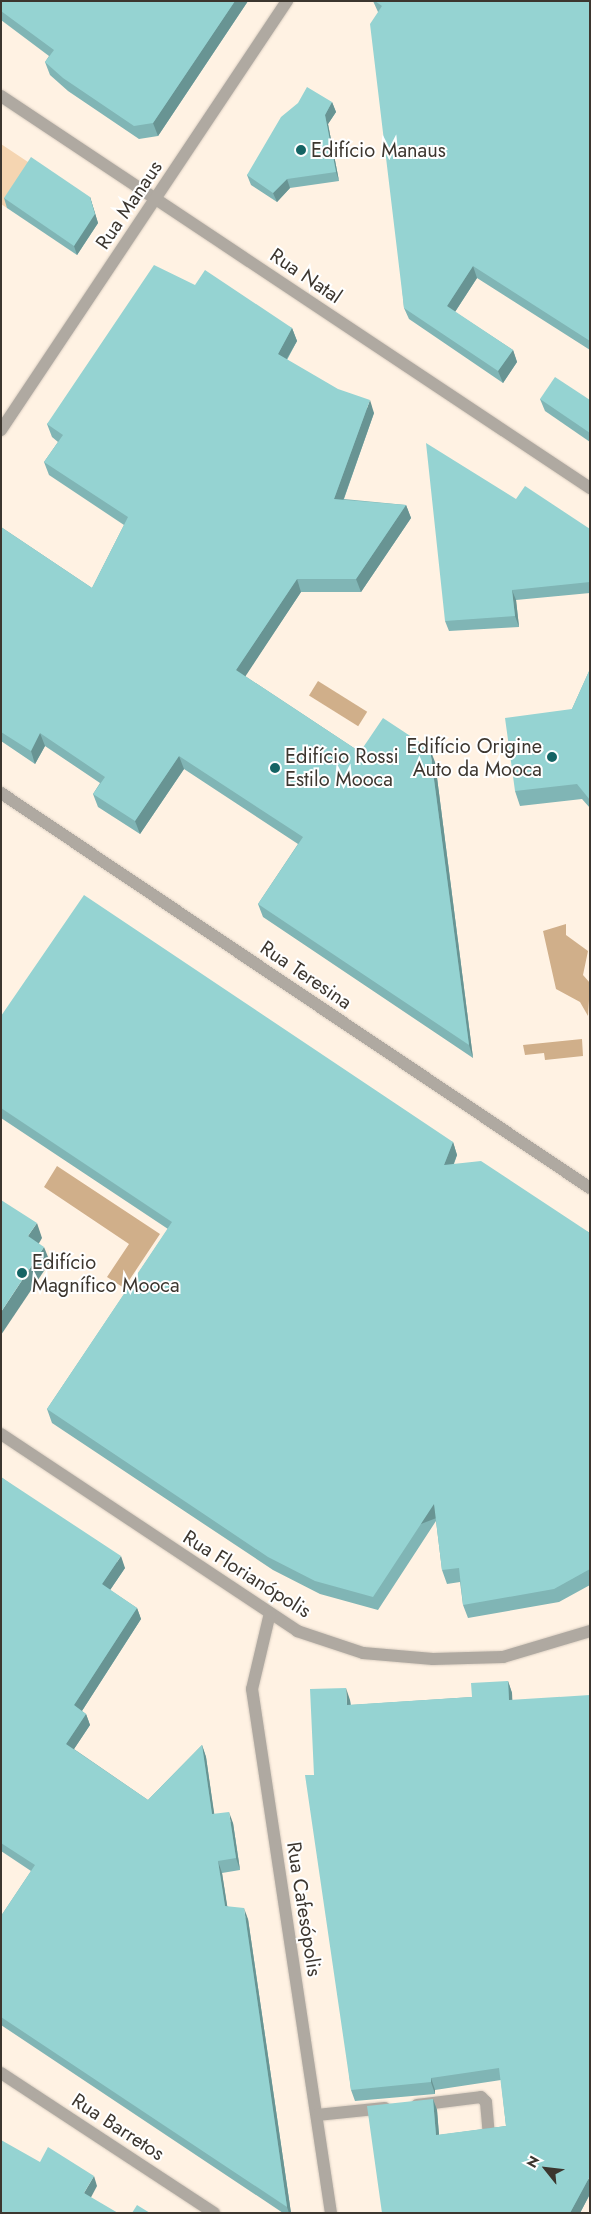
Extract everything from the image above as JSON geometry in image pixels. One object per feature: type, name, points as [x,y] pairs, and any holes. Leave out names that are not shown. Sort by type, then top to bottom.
[{"type":"street","name":"Rua Manaus","points":[[1,430],[288,1]]},
{"type":"street","name":"Rua Natal","points":[[1,96],[590,488]]},
{"type":"street","name":"Rua Teresina","points":[[1,793],[590,1188]]},
{"type":"street","name":"Rua Florianópolis","points":[[1,1434],[297,1631],[363,1653],[433,1659],[503,1657],[590,1631]]},
{"type":"street","name":"Rua Cafesópolis","points":[[270,1613],[252,1689],[331,2213]]},
{"type":"street","name":"Rua Barretos","points":[[1,2073],[214,2213]]},
{"type":"street","points":[[317,2115],[481,2097],[486,2102],[489,2135]]},
{"type":"shaded area","points":[[1,144],[34,166],[7,208],[1,204]]},
{"type":"shaded area","points":[[318,681],[367,712],[358,726],[309,695]]},
{"type":"shaded area","points":[[566,924],[566,935],[588,951],[583,975],[590,983],[588,1016],[580,1002],[556,989],[543,931]]},
{"type":"shaded area","points":[[582,1039],[583,1056],[545,1060],[544,1053],[525,1055],[523,1045]]},
{"type":"shaded area","points":[[57,1166],[160,1234],[124,1288],[107,1277],[129,1244],[44,1187]]},
{"type":"building","points":[[1,1],[235,1],[153,123],[134,126],[63,78],[45,62],[54,50],[1,11]]},
{"type":"building","points":[[375,1],[590,1],[590,341],[473,266],[447,306],[513,350],[498,371],[404,308],[370,24],[382,6]]},
{"type":"building","name":"Edifício Manaus","points":[[307,87],[332,102],[325,115],[336,172],[287,179],[273,193],[247,175],[281,117],[298,103]]},
{"type":"building","points":[[31,157],[90,197],[95,214],[74,246],[4,198]]},
{"type":"building","points":[[154,265],[195,285],[205,270],[292,328],[278,354],[338,389],[370,400],[334,499],[406,505],[356,579],[297,579],[236,670],[360,752],[383,718],[430,749],[469,1045],[258,904],[303,837],[179,756],[135,821],[93,794],[105,777],[40,733],[31,751],[1,732],[1,527],[92,588],[128,517],[44,462],[63,435],[47,424]]},
{"type":"building","points":[[555,377],[590,400],[590,433],[540,399]]},
{"type":"building","points":[[426,443],[516,499],[525,486],[590,529],[590,582],[512,590],[515,616],[445,621]]},
{"type":"building","name":"Edifício Origine Auto da Mooca","points":[[590,669],[590,800],[577,784],[515,791],[505,718],[572,709]]},
{"type":"building","points":[[84,895],[453,1142],[444,1165],[481,1161],[590,1233],[590,1569],[554,1589],[463,1605],[459,1568],[442,1570],[434,1504],[373,1597],[315,1581],[268,1557],[47,1409],[172,1222],[1,1108],[1,1016]]},
{"type":"building","name":"Edifício Magnífico Mooca","points":[[1,1200],[37,1223],[28,1236],[44,1247],[1,1312]]},
{"type":"building","points":[[1,1477],[121,1556],[102,1584],[137,1608],[74,1705],[86,1714],[66,1744],[148,1800],[202,1745],[212,1814],[229,1812],[236,1858],[218,1861],[225,1906],[244,1908],[287,2207],[1,2017],[1,1916],[35,1865],[1,1843]]},
{"type":"building","points":[[508,1681],[509,1700],[590,1695],[590,2176],[570,2213],[382,2213],[367,2106],[433,2099],[436,2135],[506,2126],[499,2068],[431,2078],[431,2082],[351,2090],[305,1775],[314,1775],[310,1689],[346,1688],[347,1705],[472,1697],[471,1683]]},
{"type":"building","points":[[1,2140],[40,2162],[48,2147],[94,2176],[84,2193],[118,2213],[1,2213]]},
{"type":"building","points":[[137,2205],[150,2213],[132,2213]]},
{"type":"place","name":"Edifício Manaus","points":[[301,150]]},
{"type":"place","name":"Edifício Origine Auto da Mooca","points":[[552,757]]},
{"type":"place","name":"Edifício Rossi Estilo Mooca","points":[[275,768]]},
{"type":"place","name":"Edifício Magnífico Mooca","points":[[22,1273]]}]
